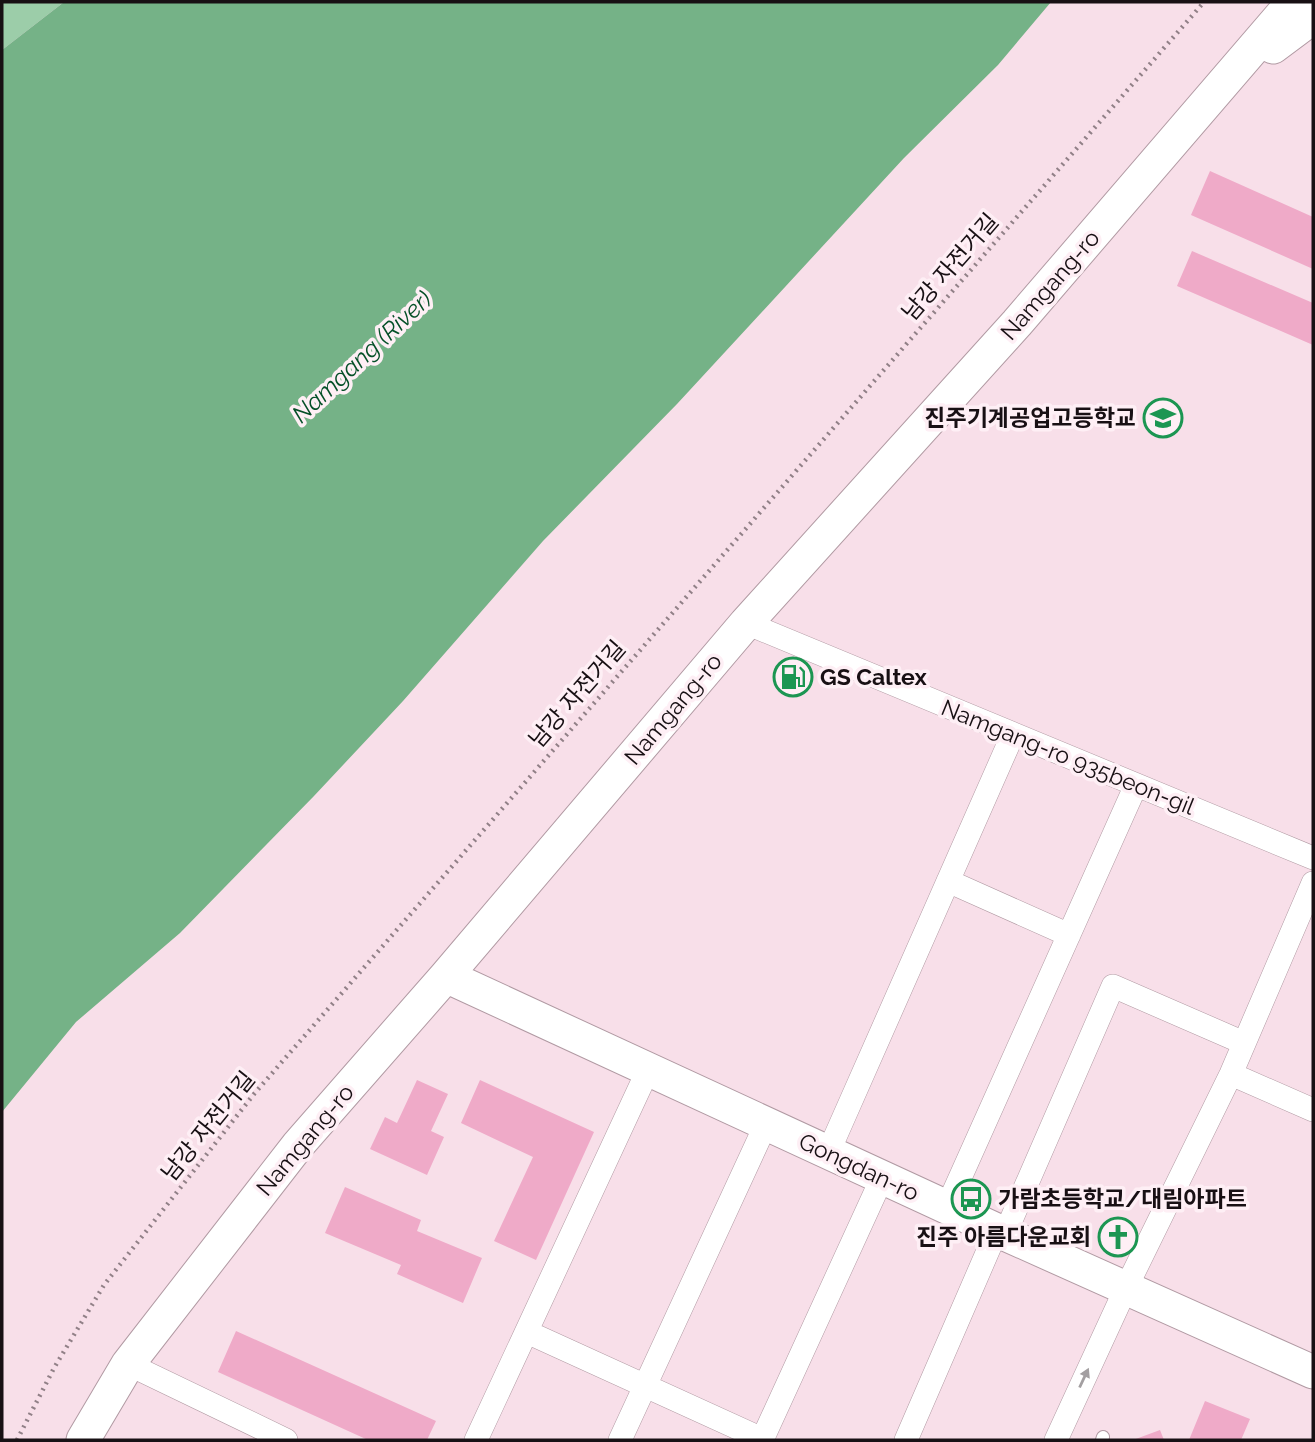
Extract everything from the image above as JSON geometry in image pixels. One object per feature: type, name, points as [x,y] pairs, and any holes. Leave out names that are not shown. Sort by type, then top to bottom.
[{"type":"street","points":[[1220,89],[1274,2]]},
{"type":"street","name":"Namgang-ro","points":[[83,1440],[128,1364],[298,1144],[446,976],[746,623],[1008,333],[1293,2]]},
{"type":"street","points":[[1220,89],[1313,17]]},
{"type":"street","name":"Namgang-ro 935beon-gil","points":[[746,623],[1313,858]]},
{"type":"street","points":[[828,1153],[1013,734]]},
{"type":"street","points":[[947,1208],[1136,785]]},
{"type":"street","points":[[948,881],[1069,935]]},
{"type":"street","points":[[1056,1440],[1126,1288],[1231,1073],[1313,883]]},
{"type":"street","name":"Gongdan-ro","points":[[446,976],[947,1208],[1313,1371]]},
{"type":"street","points":[[906,1440],[1113,986],[1244,1043]]},
{"type":"street","points":[[476,1440],[648,1070]]},
{"type":"street","points":[[1231,1073],[1313,1110]]},
{"type":"street","points":[[620,1440],[766,1124]]},
{"type":"street","points":[[527,1332],[763,1440],[883,1178]]},
{"type":"street","points":[[128,1364],[285,1440]]},
{"type":"path","name":"남강 자전거길","points":[[18,1440],[54,1368],[104,1285],[254,1094],[1204,2]]},
{"type":"shaded area","points":[[2,2],[64,2],[2,50]]},
{"type":"water","name":"Namgang (River)","points":[[64,2],[1051,2],[998,65],[904,158],[677,404],[543,541],[403,701],[314,796],[180,933],[76,1022],[2,1112],[2,50]]},
{"type":"building","points":[[1210,171],[1313,217],[1313,269],[1191,215]]},
{"type":"building","points":[[1192,251],[1313,303],[1313,345],[1177,286]]},
{"type":"building","points":[[417,1080],[448,1094],[431,1131],[444,1137],[427,1175],[370,1149],[385,1117],[397,1123]]},
{"type":"building","points":[[480,1080],[594,1132],[536,1260],[494,1241],[533,1157],[461,1123]]},
{"type":"building","points":[[345,1187],[421,1220],[417,1231],[482,1258],[463,1303],[397,1274],[401,1265],[325,1233]]},
{"type":"building","points":[[236,1331],[436,1421],[427,1440],[368,1440],[218,1372]]},
{"type":"building","points":[[1205,1401],[1250,1419],[1241,1440],[1189,1440]]},
{"type":"building","points":[[1160,1430],[1164,1440],[1133,1440]]},
{"type":"place","name":"진주기계공업고등학교","points":[[1163,418]]},
{"type":"place","name":"GS Caltex","points":[[793,677]]},
{"type":"place","name":"가람초등학교/대림아파트","points":[[971,1199]]},
{"type":"place","name":"진주 아름다운교회","points":[[1118,1237]]}]
